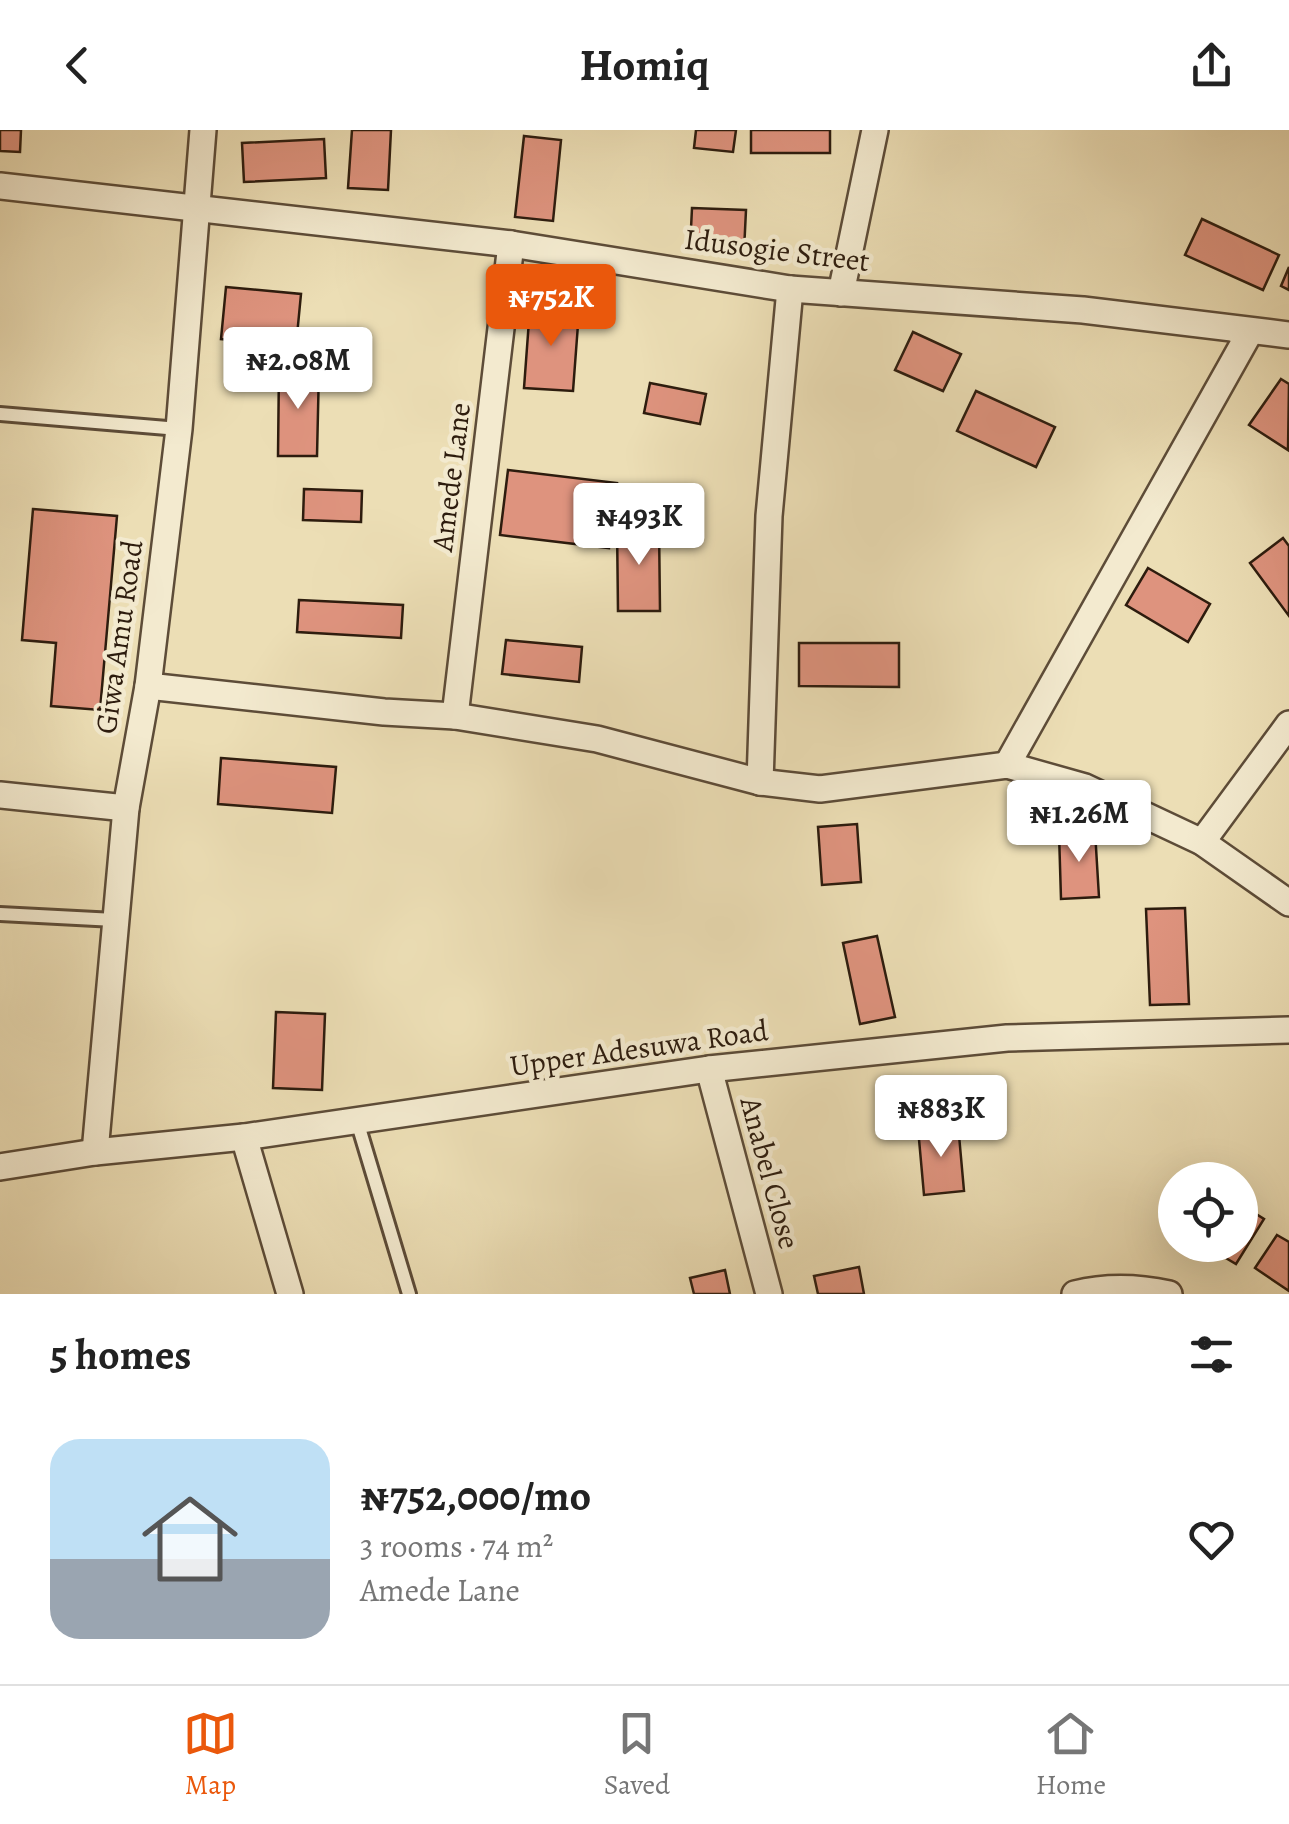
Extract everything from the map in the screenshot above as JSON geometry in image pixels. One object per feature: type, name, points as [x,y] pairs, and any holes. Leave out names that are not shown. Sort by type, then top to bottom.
[{"type":"street","name":"Giwa Amu Road","points":[[95,1152],[126,808],[148,686],[179,430],[203,130]]},
{"type":"street","points":[[841,293],[875,130]]},
{"type":"street","name":"Idusogie Street","points":[[0,186],[511,244],[790,289],[1083,310],[1289,335]]},
{"type":"street","name":"Amede Lane","points":[[455,716],[511,244]]},
{"type":"street","points":[[760,782],[769,516],[790,289]]},
{"type":"street","points":[[1007,764],[1250,332],[1232,330]]},
{"type":"street","points":[[148,686],[455,716],[596,739],[760,782],[820,789],[1007,764],[1085,787],[1202,842],[1289,903]]},
{"type":"street","points":[[1202,842],[1289,724]]},
{"type":"street","points":[[0,795],[126,808]]},
{"type":"street","name":"Upper Adesuwa Road","points":[[0,1167],[709,1069],[1007,1038],[1289,1030]]},
{"type":"street","name":"Anabel Close","points":[[709,1069],[769,1294]]},
{"type":"street","points":[[244,1136],[290,1294]]},
{"type":"street","points":[[1074,1294],[1100,1288],[1143,1288],[1169,1294]]},
{"type":"lane","points":[[0,414],[179,430]]},
{"type":"lane","points":[[0,914],[116,920]]},
{"type":"lane","points":[[356,1120],[409,1294]]},
{"type":"building","points":[[0,130],[21,130],[20,152],[0,151]]},
{"type":"building","points":[[352,130],[391,130],[388,190],[348,188]]},
{"type":"building","points":[[696,130],[736,130],[733,152],[694,148]]},
{"type":"building","points":[[751,130],[830,130],[830,153],[751,153]]},
{"type":"building","points":[[524,136],[561,140],[553,221],[515,217]]},
{"type":"building","points":[[324,139],[326,178],[244,182],[242,143]]},
{"type":"building","points":[[692,208],[746,210],[744,251],[690,249]]},
{"type":"building","points":[[1202,219],[1279,255],[1263,290],[1185,255]]},
{"type":"building","points":[[1289,267],[1289,290],[1281,286]]},
{"type":"building","points":[[226,287],[301,294],[296,346],[221,339]]},
{"type":"building","points":[[530,307],[579,311],[573,391],[524,388]]},
{"type":"building","points":[[913,332],[961,354],[943,391],[895,370]]},
{"type":"building","points":[[279,367],[319,368],[317,456],[278,456]]},
{"type":"building","points":[[1281,379],[1289,384],[1288,450],[1249,425]]},
{"type":"building","points":[[650,383],[706,394],[700,424],[644,413]]},
{"type":"building","points":[[976,391],[1055,427],[1036,467],[957,431]]},
{"type":"building","points":[[508,470],[617,483],[609,548],[500,535]]},
{"type":"building","points":[[304,489],[362,491],[361,522],[303,520]]},
{"type":"building","points":[[33,509],[117,516],[100,710],[51,706],[56,643],[22,640]]},
{"type":"building","points":[[659,524],[660,611],[618,611],[617,525]]},
{"type":"building","points":[[1283,538],[1289,546],[1289,616],[1250,563]]},
{"type":"building","points":[[1148,568],[1210,604],[1188,642],[1126,605]]},
{"type":"building","points":[[299,600],[403,605],[401,638],[297,632]]},
{"type":"building","points":[[506,640],[582,647],[579,682],[502,674]]},
{"type":"building","points":[[799,643],[899,643],[899,687],[799,686]]},
{"type":"building","points":[[221,758],[336,767],[332,813],[218,804]]},
{"type":"building","points":[[857,824],[861,882],[822,885],[818,827]]},
{"type":"building","points":[[1095,831],[1099,897],[1061,899],[1059,833]]},
{"type":"building","points":[[1185,908],[1189,1004],[1150,1005],[1146,909]]},
{"type":"building","points":[[877,936],[895,1017],[860,1024],[843,943]]},
{"type":"building","points":[[276,1012],[325,1014],[322,1090],[273,1088]]},
{"type":"building","points":[[958,1124],[964,1191],[924,1195],[918,1128]]},
{"type":"building","points":[[1277,1235],[1289,1242],[1289,1291],[1255,1268]]},
{"type":"building","points":[[859,1267],[864,1294],[818,1294],[814,1276]]},
{"type":"building","points":[[725,1270],[730,1294],[694,1294],[690,1278]]}]
